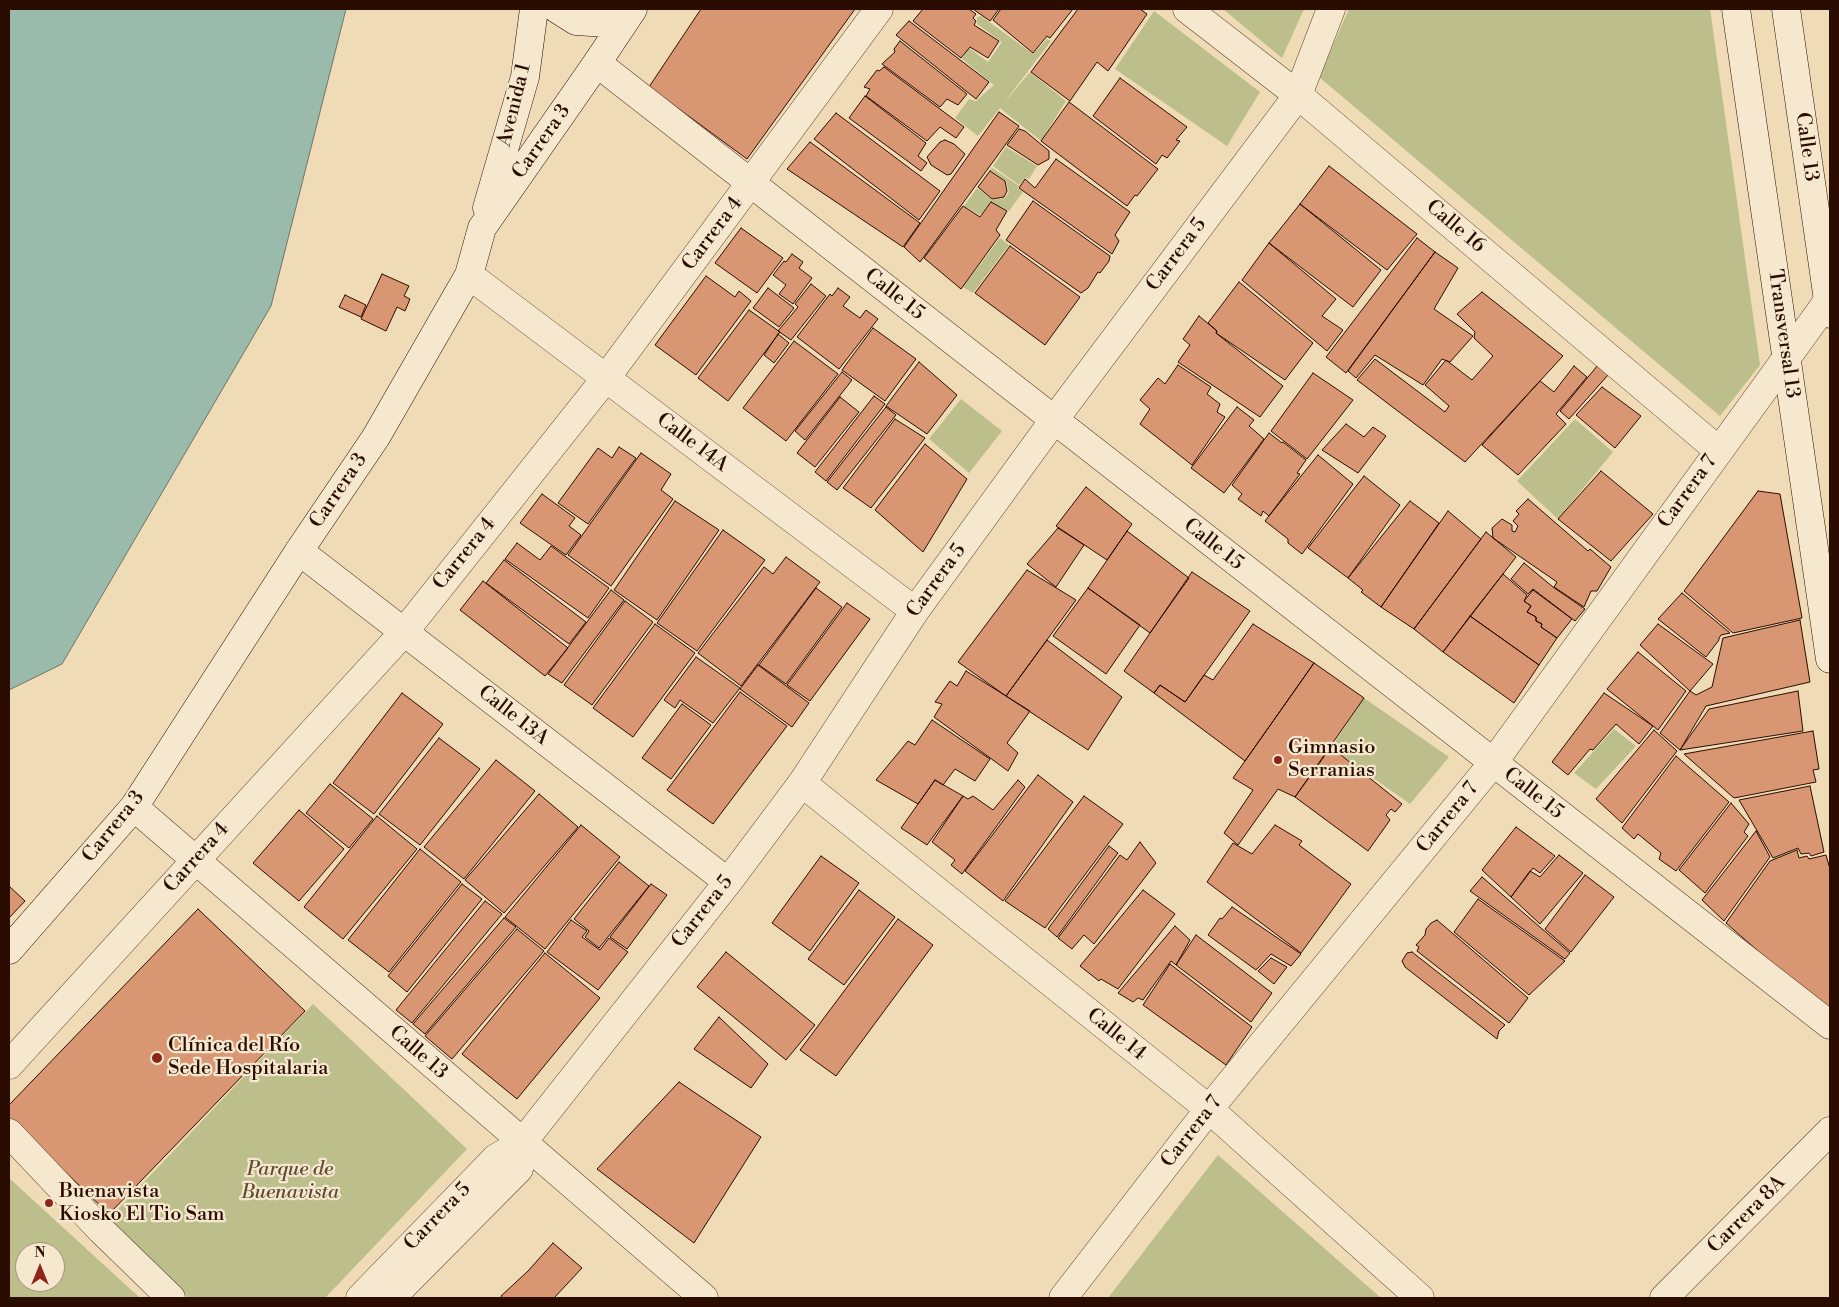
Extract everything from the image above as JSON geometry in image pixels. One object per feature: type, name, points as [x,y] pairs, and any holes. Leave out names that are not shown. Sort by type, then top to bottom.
[{"type":"street","name":"Avenida 1","points":[[482,228],[524,77],[534,9]]},
{"type":"street","points":[[557,9],[576,22],[606,23],[632,9]]},
{"type":"street","name":"Carrera 3","points":[[9,950],[134,807],[299,550],[376,437],[469,275],[482,228],[597,63],[632,9]]},
{"type":"street","name":"Carrera 4","points":[[9,1065],[404,632],[606,378],[879,9]]},
{"type":"street","name":"Calle 16","points":[[1187,9],[1298,95],[1718,450]]},
{"type":"street","name":"Carrera 5","points":[[360,1298],[496,1158],[522,1142],[728,882],[802,782],[915,611],[1054,420],[1298,95],[1331,9]]},
{"type":"street","name":"Transversal 13","points":[[1736,9],[1830,659]]},
{"type":"street","name":"Calle 13","points":[[1786,9],[1830,304]]},
{"type":"street","name":"Calle 15","points":[[597,63],[1830,1025]]},
{"type":"street","name":"Calle 14A","points":[[469,275],[915,611]]},
{"type":"street","name":"Carrera 7","points":[[1063,1298],[1209,1109],[1493,763],[1718,450],[1787,357],[1830,304]]},
{"type":"street","name":"Calle 13A","points":[[299,550],[728,882]]},
{"type":"street","name":"Calle 14","points":[[802,782],[1209,1109],[1420,1298]]},
{"type":"street","name":"Calle 13","points":[[134,807],[704,1298]]},
{"type":"street","name":"Carrera 8A","points":[[1664,1298],[1830,1131]]},
{"type":"street","points":[[9,1133],[100,1230],[171,1298]]},
{"type":"street","name":"Carrera 5","points":[[391,1298],[518,1169],[522,1142]]},
{"type":"green space","points":[[1223,9],[1304,9],[1282,58]]},
{"type":"green space","points":[[1349,9],[1710,9],[1760,365],[1720,416],[1319,77]]},
{"type":"green space","points":[[1154,11],[1260,92],[1227,146],[1115,69]]},
{"type":"green space","points":[[981,16],[1033,54],[1047,39],[1051,41],[1003,104],[1030,72],[1066,101],[1041,141],[1000,108],[978,136],[955,118],[969,99],[976,101],[994,85],[962,59],[969,48],[988,62],[1002,42],[977,24],[977,17]]},
{"type":"green space","points":[[1006,147],[1037,166],[1029,179],[1025,178],[1019,185],[993,166]]},
{"type":"green space","points":[[992,168],[1019,186],[1017,188],[1023,192],[1009,211],[991,202],[980,215],[964,206],[977,188],[992,200],[1005,198],[1009,192],[1006,181],[990,170]]},
{"type":"green space","points":[[1000,238],[1009,245],[973,293],[963,287]]},
{"type":"green space","points":[[961,399],[1002,431],[969,473],[929,439]]},
{"type":"green space","points":[[1575,419],[1613,452],[1558,519],[1517,481]]},
{"type":"green space","points":[[1364,698],[1449,757],[1410,804],[1331,748]]},
{"type":"green space","points":[[1614,729],[1636,746],[1596,789],[1574,773]]},
{"type":"green space","name":"Parque de Buenavista","points":[[313,1004],[467,1149],[325,1298],[189,1298],[107,1221]]},
{"type":"green space","points":[[1218,1155],[1381,1298],[1108,1298]]},
{"type":"green space","points":[[9,1178],[140,1298],[9,1298]]},
{"type":"shaded area","points":[[9,9],[346,9],[271,306],[62,664],[9,690]]},
{"type":"building","points":[[701,9],[855,9],[747,159],[649,87]]},
{"type":"building","points":[[923,9],[969,9],[976,14],[973,18],[976,21],[974,25],[999,41],[988,58],[970,47],[961,58],[913,21]]},
{"type":"building","points":[[973,9],[999,9],[990,21]]},
{"type":"building","points":[[1001,9],[1073,9],[1050,38],[1047,36],[1033,53],[993,20]]},
{"type":"building","points":[[1078,9],[1140,9],[1147,14],[1108,71],[1097,62],[1070,101],[1031,72]]},
{"type":"building","points":[[909,21],[989,82],[976,99],[896,35]]},
{"type":"building","points":[[900,41],[967,94],[958,105],[947,99],[940,107],[882,64],[895,52],[894,49]]},
{"type":"building","points":[[884,67],[964,127],[956,138],[940,127],[927,141],[866,96],[870,89],[864,87],[877,70],[879,71]]},
{"type":"building","points":[[1120,78],[1187,127],[1176,140],[1180,141],[1167,158],[1162,155],[1156,164],[1093,116]]},
{"type":"building","points":[[865,96],[926,143],[918,156],[927,163],[921,171],[849,118]]},
{"type":"building","points":[[1069,102],[1158,169],[1127,206],[1041,141]]},
{"type":"building","points":[[999,112],[1019,126],[920,262],[904,247]]},
{"type":"building","points":[[836,113],[940,191],[919,220],[814,139]]},
{"type":"building","points":[[1019,129],[1025,131],[1049,151],[1049,159],[1038,165],[1007,145]]},
{"type":"building","points":[[945,140],[954,144],[965,154],[951,174],[947,175],[931,165],[927,157],[940,142]]},
{"type":"building","points":[[810,142],[920,223],[903,247],[787,169]]},
{"type":"building","points":[[1056,159],[1130,212],[1115,235],[1119,241],[1112,254],[1019,188],[1025,179],[1035,188]]},
{"type":"building","points":[[1329,166],[1417,234],[1387,270],[1300,204]]},
{"type":"building","points":[[990,171],[1005,181],[1007,191],[1004,197],[992,199],[978,187]]},
{"type":"building","points":[[1033,201],[1110,256],[1109,261],[1100,273],[1098,272],[1088,288],[1081,293],[1006,240]]},
{"type":"building","points":[[991,202],[1007,211],[996,230],[1000,235],[961,289],[924,258],[963,206],[980,217]]},
{"type":"building","points":[[1300,204],[1381,270],[1353,307],[1269,243]]},
{"type":"building","points":[[741,228],[783,258],[757,293],[715,263]]},
{"type":"building","points":[[1417,238],[1435,252],[1346,373],[1326,357]]},
{"type":"building","points":[[1269,243],[1336,299],[1322,316],[1343,330],[1327,351],[1242,280]]},
{"type":"building","points":[[1010,246],[1080,297],[1045,345],[975,293]]},
{"type":"building","points":[[1435,252],[1458,268],[1434,309],[1473,336],[1450,362],[1442,359],[1423,385],[1375,355],[1356,378],[1348,371]]},
{"type":"building","points":[[792,254],[803,262],[799,268],[812,278],[793,304],[779,294],[786,285],[773,275]]},
{"type":"building","points":[[382,274],[409,286],[404,296],[410,299],[405,311],[397,307],[386,331],[361,319]]},
{"type":"building","points":[[706,276],[735,297],[739,291],[751,301],[696,375],[655,345]]},
{"type":"building","points":[[1239,282],[1313,343],[1285,380],[1216,333],[1217,331],[1208,323]]},
{"type":"building","points":[[811,284],[826,296],[791,340],[778,331],[798,307],[795,304]]},
{"type":"building","points":[[768,288],[794,308],[779,327],[753,308]]},
{"type":"building","points":[[838,288],[850,297],[843,306],[860,318],[866,310],[878,319],[839,369],[797,337],[830,294],[832,296]]},
{"type":"building","points":[[1482,292],[1563,356],[1465,462],[1357,380],[1375,359],[1445,412],[1449,406],[1425,385],[1446,360],[1472,380],[1493,356],[1474,338],[1475,332],[1457,314]]},
{"type":"building","points":[[345,295],[366,305],[361,317],[339,307]]},
{"type":"building","points":[[749,310],[780,332],[728,401],[698,378]]},
{"type":"building","points":[[1199,316],[1217,331],[1216,333],[1283,386],[1260,417],[1178,362],[1190,345],[1183,339]]},
{"type":"building","points":[[873,328],[916,359],[885,401],[842,370]]},
{"type":"building","points":[[778,334],[789,343],[774,363],[764,355]]},
{"type":"building","points":[[794,341],[838,374],[786,441],[743,408]]},
{"type":"building","points":[[919,362],[957,395],[927,434],[886,406]]},
{"type":"building","points":[[1178,365],[1211,387],[1207,394],[1220,404],[1217,412],[1225,417],[1192,465],[1140,424],[1150,409],[1140,400],[1158,378],[1165,384]]},
{"type":"building","points":[[1598,365],[1608,375],[1569,419],[1560,411]]},
{"type":"building","points":[[1574,366],[1587,377],[1556,414],[1566,424],[1518,475],[1482,445],[1540,381],[1554,392]]},
{"type":"building","points":[[842,372],[852,380],[805,440],[795,431]]},
{"type":"building","points":[[1313,373],[1353,400],[1307,459],[1271,431]]},
{"type":"building","points":[[1602,387],[1641,416],[1615,448],[1576,415]]},
{"type":"building","points":[[874,396],[885,404],[826,481],[815,472]]},
{"type":"building","points":[[840,397],[859,412],[815,467],[797,453]]},
{"type":"building","points":[[886,407],[896,415],[837,490],[827,482]]},
{"type":"building","points":[[1237,407],[1254,420],[1249,426],[1264,439],[1224,493],[1191,468]]},
{"type":"building","points":[[895,419],[925,438],[871,508],[843,488]]},
{"type":"building","points":[[1346,424],[1364,437],[1373,427],[1386,436],[1358,473],[1322,450]]},
{"type":"building","points":[[1269,433],[1306,460],[1297,473],[1300,474],[1269,516],[1263,511],[1261,516],[1238,499],[1242,494],[1232,485]]},
{"type":"building","points":[[925,444],[967,479],[923,552],[875,510]]},
{"type":"building","points":[[619,447],[636,458],[588,524],[558,503],[598,448],[612,458]]},
{"type":"building","points":[[641,453],[671,474],[661,490],[673,499],[611,586],[568,555]]},
{"type":"building","points":[[1318,455],[1353,484],[1302,554],[1288,543],[1288,539],[1265,521]]},
{"type":"building","points":[[1601,471],[1653,514],[1611,561],[1558,519]]},
{"type":"building","points":[[1364,476],[1400,505],[1348,578],[1308,548]]},
{"type":"building","points":[[1086,487],[1132,524],[1107,560],[1056,526]]},
{"type":"building","points":[[1758,491],[1780,494],[1802,618],[1733,633],[1684,591]]},
{"type":"building","points":[[542,494],[575,518],[569,526],[581,535],[566,555],[520,523]]},
{"type":"building","points":[[1528,499],[1588,551],[1590,549],[1611,567],[1597,591],[1591,591],[1584,607],[1554,587],[1557,582],[1493,538],[1492,528],[1502,519],[1512,525],[1512,531],[1515,532],[1518,526],[1513,521],[1519,514],[1516,511]]},
{"type":"building","points":[[675,501],[719,530],[657,620],[614,590]]},
{"type":"building","points":[[1410,501],[1439,523],[1381,607],[1361,592],[1363,590],[1348,578]]},
{"type":"building","points":[[1448,511],[1481,539],[1414,629],[1381,607]]},
{"type":"building","points":[[1058,528],[1084,545],[1056,587],[1027,564]]},
{"type":"building","points":[[723,530],[765,560],[697,651],[657,623]]},
{"type":"building","points":[[1127,531],[1189,578],[1150,633],[1088,588]]},
{"type":"building","points":[[1486,532],[1516,557],[1443,652],[1414,629]]},
{"type":"building","points":[[517,543],[540,560],[551,546],[609,588],[588,618],[505,559]]},
{"type":"building","points":[[786,557],[820,582],[741,686],[698,653],[764,567],[773,574]]},
{"type":"building","points":[[504,560],[586,622],[569,644],[486,583]]},
{"type":"building","points":[[1524,563],[1553,587],[1585,609],[1575,621],[1533,589],[1528,594],[1511,579]]},
{"type":"building","points":[[1027,570],[1076,600],[1006,696],[958,662]]},
{"type":"building","points":[[1192,572],[1250,611],[1185,702],[1160,685],[1154,693],[1124,671]]},
{"type":"building","points":[[1503,574],[1527,595],[1524,601],[1531,606],[1527,612],[1536,617],[1536,621],[1542,624],[1541,627],[1557,638],[1539,665],[1470,616]]},
{"type":"building","points":[[483,581],[568,648],[545,676],[460,610]]},
{"type":"building","points":[[816,588],[842,607],[786,684],[759,665]]},
{"type":"building","points":[[1088,588],[1140,625],[1106,674],[1053,636]]},
{"type":"building","points":[[611,590],[624,600],[562,683],[548,674]]},
{"type":"building","points":[[1533,590],[1572,619],[1557,638],[1541,627],[1542,624],[1536,621],[1536,617],[1527,612],[1531,606],[1524,601]]},
{"type":"building","points":[[1682,593],[1730,633],[1721,635],[1706,657],[1658,619]]},
{"type":"building","points":[[625,601],[653,622],[592,705],[564,685]]},
{"type":"building","points":[[847,603],[870,619],[810,701],[787,685]]},
{"type":"building","points":[[1470,616],[1539,665],[1514,703],[1443,652]]},
{"type":"building","points":[[1800,620],[1810,682],[1706,706],[1680,750],[1660,733],[1690,691],[1696,695],[1712,687],[1723,638]]},
{"type":"building","points":[[655,624],[695,653],[633,737],[593,708]]},
{"type":"building","points":[[1253,624],[1314,663],[1245,761],[1154,693],[1160,685],[1185,702],[1204,675],[1213,680]]},
{"type":"building","points":[[1658,624],[1713,664],[1690,691],[1640,645]]},
{"type":"building","points":[[1047,640],[1122,697],[1088,750],[1006,696]]},
{"type":"building","points":[[1638,652],[1686,691],[1658,730],[1607,689]]},
{"type":"building","points":[[696,657],[740,688],[713,723],[680,700],[675,708],[664,700]]},
{"type":"building","points":[[1314,663],[1364,698],[1295,797],[1278,789],[1238,845],[1224,833],[1253,790],[1233,778]]},
{"type":"building","points":[[758,665],[809,703],[792,727],[740,689]]},
{"type":"building","points":[[966,671],[1030,711],[1007,743],[1018,753],[1008,771],[934,717],[942,704],[935,702],[950,681],[957,686]]},
{"type":"building","points":[[1798,691],[1803,731],[1680,750],[1709,709]]},
{"type":"building","points":[[740,692],[787,726],[713,824],[667,790]]},
{"type":"building","points":[[402,693],[443,724],[374,814],[333,783]]},
{"type":"building","points":[[1604,693],[1653,726],[1639,744],[1616,724],[1593,750],[1590,749],[1568,775],[1552,762]]},
{"type":"building","points":[[682,704],[711,725],[671,779],[642,758]]},
{"type":"building","points":[[932,720],[990,759],[975,781],[955,769],[943,785],[935,780],[918,804],[876,780],[908,741],[915,745]]},
{"type":"building","points":[[1654,730],[1677,751],[1622,823],[1596,799]]},
{"type":"building","points":[[1813,731],[1819,769],[1813,770],[1816,782],[1734,798],[1684,754]]},
{"type":"building","points":[[439,738],[480,769],[420,845],[379,814]]},
{"type":"building","points":[[1331,747],[1402,804],[1395,812],[1391,809],[1386,815],[1390,820],[1368,851],[1295,797]]},
{"type":"building","points":[[1676,756],[1729,802],[1676,871],[1659,859],[1661,853],[1638,834],[1634,839],[1622,828]]},
{"type":"building","points":[[496,760],[535,791],[464,879],[424,847]]},
{"type":"building","points":[[1038,775],[1073,802],[1003,901],[965,871]]},
{"type":"building","points":[[935,780],[963,796],[927,845],[901,828]]},
{"type":"building","points":[[1018,780],[1025,787],[962,874],[951,865],[955,860],[932,842],[963,796],[968,799],[973,796],[993,810]]},
{"type":"building","points":[[330,784],[373,819],[349,848],[306,813]]},
{"type":"building","points":[[1810,786],[1824,852],[1811,856],[1809,853],[1801,854],[1798,848],[1773,858],[1739,800]]},
{"type":"building","points":[[539,794],[578,827],[504,913],[465,880]]},
{"type":"building","points":[[1084,796],[1123,824],[1045,928],[1005,901]]},
{"type":"building","points":[[1731,803],[1749,824],[1744,832],[1748,836],[1705,893],[1679,870]]},
{"type":"building","points":[[299,810],[344,849],[299,901],[253,863]]},
{"type":"building","points":[[377,816],[417,849],[343,939],[304,907]]},
{"type":"building","points":[[581,825],[620,857],[545,949],[505,917]]},
{"type":"building","points":[[1275,825],[1302,841],[1299,845],[1351,884],[1301,953],[1207,882],[1233,843],[1252,854]]},
{"type":"building","points":[[1516,827],[1555,856],[1540,873],[1533,868],[1511,897],[1482,870]]},
{"type":"building","points":[[1756,831],[1770,857],[1724,921],[1702,900]]},
{"type":"building","points":[[1140,842],[1156,863],[1094,944],[1084,935],[1072,949],[1058,938],[1120,855],[1127,860]]},
{"type":"building","points":[[1109,846],[1118,853],[1057,937],[1048,929]]},
{"type":"building","points":[[420,849],[461,882],[389,972],[348,940]]},
{"type":"building","points":[[1797,850],[1799,858],[1807,856],[1809,859],[1826,855],[1830,869],[1830,1009],[1775,966],[1726,923],[1770,861]]},
{"type":"building","points":[[1559,855],[1583,873],[1540,924],[1511,897],[1530,871],[1540,877]]},
{"type":"building","points":[[821,856],[859,883],[810,951],[772,923]]},
{"type":"building","points":[[619,862],[649,886],[599,948],[585,937],[589,931],[574,919]]},
{"type":"building","points":[[1585,875],[1614,897],[1571,952],[1545,929]]},
{"type":"building","points":[[1482,877],[1570,953],[1565,959],[1470,891]]},
{"type":"building","points":[[462,884],[482,899],[407,992],[388,976]]},
{"type":"building","points":[[651,884],[667,895],[627,949],[610,937]]},
{"type":"building","points":[[9,886],[25,901],[9,918]]},
{"type":"building","points":[[859,890],[895,917],[844,985],[808,959]]},
{"type":"building","points":[[1143,890],[1175,914],[1118,989],[1101,979],[1099,981],[1080,966]]},
{"type":"building","points":[[1478,899],[1565,961],[1529,995],[1454,932]]},
{"type":"building","points":[[485,901],[502,914],[412,1023],[396,1010]]},
{"type":"building","points":[[1232,907],[1301,954],[1291,966],[1271,954],[1256,970],[1208,935],[1220,918],[1222,919]]},
{"type":"building","name":"Clínica del Río Sede Hospitalaria","points":[[198,909],[305,1011],[109,1214],[9,1118],[9,1105]]},
{"type":"building","points":[[504,918],[516,927],[425,1034],[413,1024]]},
{"type":"building","points":[[898,919],[933,945],[836,1076],[800,1050]]},
{"type":"building","points":[[571,920],[587,931],[582,937],[600,950],[609,938],[628,952],[598,990],[547,952]]},
{"type":"building","points":[[1437,920],[1528,998],[1509,1023],[1417,951],[1419,947],[1416,945],[1425,935],[1426,929]]},
{"type":"building","points":[[1175,926],[1190,940],[1176,965],[1171,961],[1143,1000],[1138,998],[1133,1002],[1118,993]]},
{"type":"building","points":[[517,929],[544,951],[452,1059],[425,1036]]},
{"type":"building","points":[[1196,935],[1272,993],[1251,1022],[1176,965]]},
{"type":"building","points":[[726,952],[815,1025],[786,1060],[697,987]]},
{"type":"building","points":[[1412,952],[1505,1025],[1499,1031],[1497,1039],[1405,967],[1402,961],[1407,953]]},
{"type":"building","points":[[545,953],[600,998],[517,1099],[462,1054]]},
{"type":"building","points":[[1271,958],[1287,967],[1274,984],[1258,971]]},
{"type":"building","points":[[1170,964],[1252,1027],[1226,1065],[1143,1005]]},
{"type":"building","points":[[719,1017],[768,1064],[751,1088],[694,1049]]},
{"type":"building","points":[[679,1082],[761,1137],[694,1243],[597,1169]]},
{"type":"building","points":[[553,1243],[582,1268],[554,1298],[502,1298],[501,1296],[528,1271]]},
{"type":"place","name":"Gimnasio Serranias","points":[[1278,760]]},
{"type":"place","name":"Clínica del Río Sede Hospitalaria","points":[[157,1058]]},
{"type":"place","name":"Buenavista Kiosko El Tio Sam","points":[[49,1203]]}]
